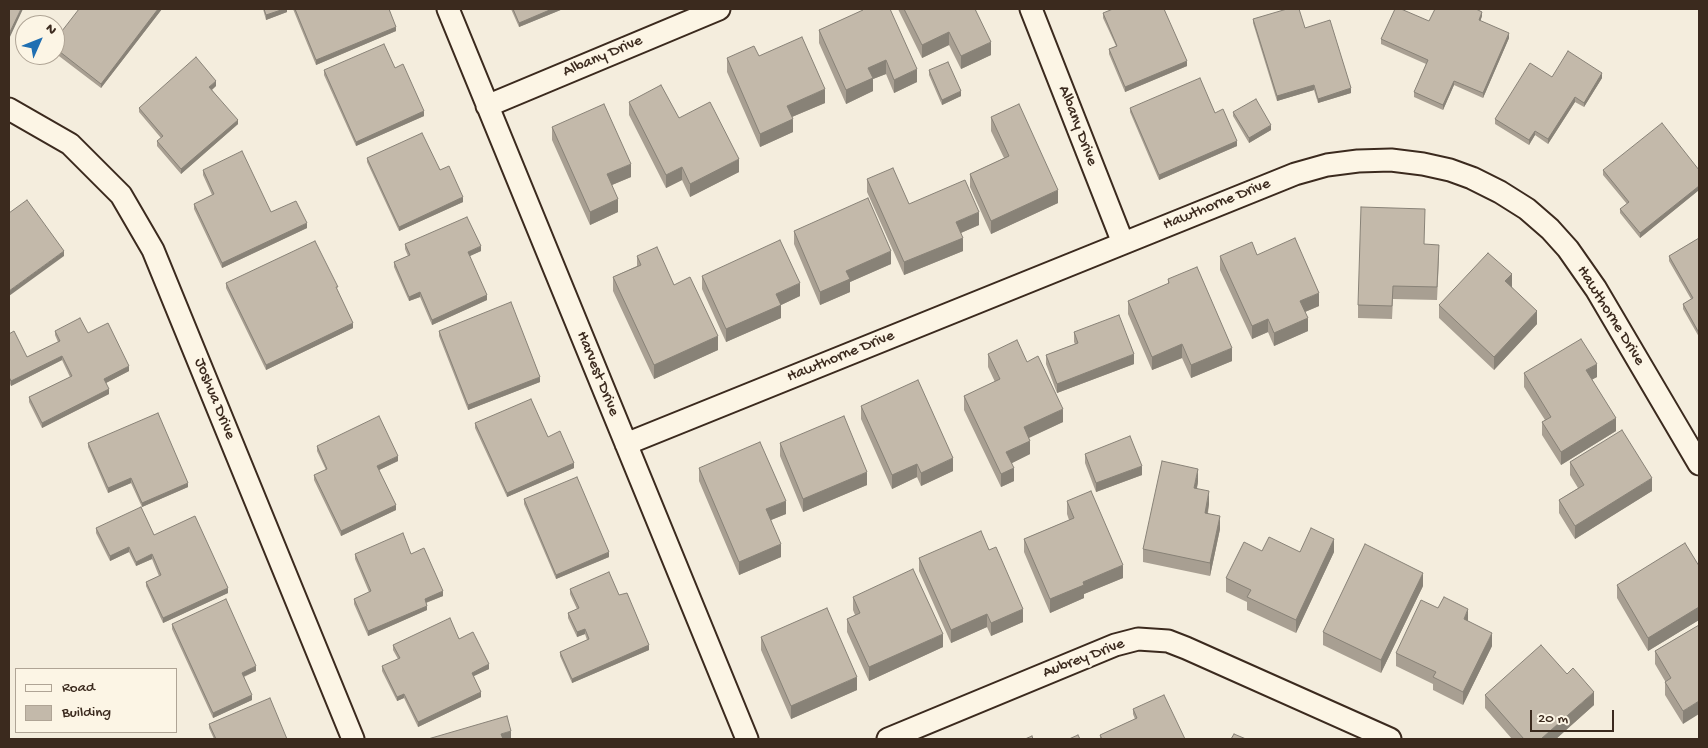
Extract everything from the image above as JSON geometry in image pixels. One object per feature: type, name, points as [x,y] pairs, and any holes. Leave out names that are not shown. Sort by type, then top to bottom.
[{"type":"street","name":"Harvest Drive","points":[[448,9],[747,739]]},
{"type":"street","name":"Albany Drive","points":[[487,106],[719,9]]},
{"type":"street","name":"Albany Drive","points":[[1031,9],[1123,243]]},
{"type":"street","name":"Joshua Drive","points":[[9,109],[70,144],[121,195],[153,250],[353,739]]},
{"type":"street","name":"Hawthorne Drive","points":[[626,444],[1295,174],[1327,165],[1358,161],[1391,160],[1423,164],[1450,170],[1472,178],[1500,192],[1526,209],[1550,229],[1568,249],[1596,289],[1699,464]]},
{"type":"street","name":"Aubrey Drive","points":[[888,739],[1114,645],[1138,639],[1168,642],[1186,648],[1390,739]]},
{"type":"building","points":[[9,9],[21,9],[18,15],[15,15],[15,22],[9,34]]},
{"type":"building","points":[[79,9],[158,9],[101,84],[65,56],[65,27]]},
{"type":"building","points":[[264,9],[284,9],[266,15]]},
{"type":"building","points":[[295,9],[389,9],[396,27],[316,60]]},
{"type":"building","points":[[513,9],[552,9],[519,23]]},
{"type":"building","points":[[862,9],[890,9],[917,69],[894,80],[886,60],[868,68],[873,78],[846,90],[819,30]]},
{"type":"building","points":[[904,9],[975,9],[991,42],[961,56],[949,32],[922,45]]},
{"type":"building","points":[[1113,9],[1164,9],[1187,61],[1125,87],[1109,49],[1117,46],[1103,13]]},
{"type":"building","points":[[1287,9],[1299,9],[1305,28],[1330,20],[1351,88],[1318,99],[1314,85],[1277,96],[1253,19]]},
{"type":"building","points":[[1395,9],[1401,9],[1429,21],[1435,9],[1476,9],[1482,12],[1479,20],[1509,33],[1483,93],[1454,81],[1443,105],[1414,92],[1428,60],[1381,39]]},
{"type":"building","points":[[802,37],[825,89],[787,106],[793,119],[760,134],[727,58],[754,46],[759,56]]},
{"type":"building","points":[[384,44],[395,68],[403,64],[424,111],[356,142],[324,70]]},
{"type":"building","points":[[1568,51],[1602,73],[1584,103],[1575,97],[1548,139],[1535,131],[1529,140],[1495,119],[1530,63],[1552,77]]},
{"type":"building","points":[[196,57],[216,81],[209,87],[238,120],[181,169],[157,141],[163,136],[139,108]]},
{"type":"building","points":[[948,62],[961,91],[942,100],[929,70]]},
{"type":"building","points":[[1200,78],[1215,113],[1223,109],[1237,141],[1159,175],[1130,108]]},
{"type":"building","points":[[661,85],[679,118],[710,102],[739,159],[690,184],[682,167],[666,175],[629,102]]},
{"type":"building","points":[[1256,99],[1271,125],[1249,138],[1233,112]]},
{"type":"building","points":[[604,104],[631,164],[607,174],[618,199],[590,212],[552,127]]},
{"type":"building","points":[[1019,104],[1058,190],[991,221],[970,174],[1009,156],[991,117]]},
{"type":"building","points":[[1662,123],[1699,170],[1699,186],[1640,233],[1620,209],[1629,202],[1603,170]]},
{"type":"building","points":[[422,133],[440,170],[449,166],[463,197],[399,227],[367,158]]},
{"type":"building","points":[[242,151],[271,212],[296,201],[307,223],[222,263],[194,204],[214,194],[203,170]]},
{"type":"building","points":[[893,168],[909,204],[965,180],[979,212],[956,222],[963,238],[904,262],[867,179]]},
{"type":"building","points":[[868,198],[891,251],[846,271],[850,279],[820,292],[794,231]]},
{"type":"building","points":[[27,200],[64,251],[9,291],[9,213]]},
{"type":"building","points":[[1361,207],[1425,209],[1424,244],[1439,245],[1437,287],[1393,286],[1392,306],[1358,305]]},
{"type":"building","points":[[467,217],[481,246],[468,252],[487,295],[432,320],[420,292],[409,297],[394,262],[410,255],[405,244]]},
{"type":"building","points":[[1295,238],[1319,293],[1300,301],[1308,318],[1274,333],[1268,319],[1252,326],[1220,256],[1252,242],[1257,255]]},
{"type":"building","points":[[1699,238],[1699,333],[1683,304],[1693,298],[1669,256]]},
{"type":"building","points":[[780,240],[800,283],[776,294],[781,305],[726,329],[702,276]]},
{"type":"building","points":[[315,241],[338,287],[336,287],[353,323],[266,365],[226,283]]},
{"type":"building","points":[[657,247],[674,285],[690,277],[718,336],[654,365],[613,277],[641,265],[637,256]]},
{"type":"building","points":[[1488,253],[1512,274],[1505,281],[1537,311],[1494,357],[1439,305]]},
{"type":"building","points":[[1197,267],[1232,348],[1191,365],[1182,344],[1152,357],[1128,301],[1169,283],[1168,279]]},
{"type":"building","points":[[511,302],[540,377],[468,405],[439,331]]},
{"type":"building","points":[[1119,315],[1134,354],[1057,384],[1046,355],[1078,343],[1074,332]]},
{"type":"building","points":[[80,318],[88,333],[108,323],[129,366],[104,379],[109,389],[42,423],[29,397],[72,376],[62,356],[11,381],[9,377],[9,334],[14,331],[27,357],[60,341],[55,331]]},
{"type":"building","points":[[1581,339],[1597,364],[1586,370],[1616,418],[1561,452],[1542,422],[1551,417],[1524,373]]},
{"type":"building","points":[[1017,340],[1027,362],[1038,356],[1063,409],[1024,427],[1030,441],[1006,452],[1014,468],[1001,474],[964,396],[1000,379],[988,354]]},
{"type":"building","points":[[918,380],[953,458],[921,473],[917,464],[892,475],[861,406]]},
{"type":"building","points":[[531,399],[548,437],[560,431],[574,463],[507,493],[475,423]]},
{"type":"building","points":[[158,413],[188,483],[142,503],[131,478],[108,488],[88,443]]},
{"type":"building","points":[[379,416],[398,456],[377,466],[396,505],[341,531],[314,475],[327,469],[317,446]]},
{"type":"building","points":[[844,416],[867,472],[803,499],[780,443]]},
{"type":"building","points":[[1622,430],[1652,478],[1575,526],[1559,500],[1584,485],[1570,462]]},
{"type":"building","points":[[1130,436],[1142,466],[1096,483],[1085,454]]},
{"type":"building","points":[[760,442],[786,501],[766,509],[781,544],[739,562],[699,468]]},
{"type":"building","points":[[1162,461],[1198,469],[1194,488],[1209,491],[1205,513],[1220,516],[1210,563],[1143,549]]},
{"type":"building","points":[[577,477],[609,552],[556,575],[524,499]]},
{"type":"building","points":[[1091,491],[1123,565],[1083,582],[1084,585],[1050,599],[1024,539],[1074,518],[1067,501]]},
{"type":"building","points":[[141,507],[154,535],[195,516],[228,588],[163,618],[146,582],[161,575],[152,554],[136,562],[129,547],[110,556],[96,528]]},
{"type":"building","points":[[1311,528],[1334,539],[1296,620],[1247,597],[1251,590],[1226,578],[1244,542],[1262,551],[1269,537],[1300,552]]},
{"type":"building","points":[[981,531],[989,550],[996,547],[1023,609],[991,623],[987,614],[951,630],[919,558]]},
{"type":"building","points":[[403,533],[411,554],[424,548],[443,591],[425,599],[427,606],[368,631],[354,599],[371,591],[355,554]]},
{"type":"building","points":[[1685,543],[1699,566],[1699,607],[1648,638],[1617,585]]},
{"type":"building","points":[[1365,544],[1423,573],[1381,660],[1323,632]]},
{"type":"building","points":[[913,569],[943,634],[869,667],[847,619],[860,613],[853,597]]},
{"type":"building","points":[[609,572],[619,595],[627,593],[649,645],[572,679],[560,652],[589,639],[585,629],[577,632],[568,613],[579,608],[570,589]]},
{"type":"building","points":[[1444,597],[1468,609],[1464,619],[1492,633],[1463,692],[1433,677],[1436,672],[1396,653],[1421,600],[1438,608]]},
{"type":"building","points":[[226,599],[256,666],[242,673],[252,695],[213,713],[172,624]]},
{"type":"building","points":[[827,608],[857,677],[791,706],[761,637]]},
{"type":"building","points":[[450,618],[459,639],[473,632],[489,664],[472,673],[481,692],[418,722],[404,694],[397,697],[382,666],[400,658],[393,645]]},
{"type":"building","points":[[1699,625],[1699,701],[1683,711],[1665,682],[1671,678],[1655,651]]},
{"type":"building","points":[[1541,645],[1567,674],[1573,668],[1594,692],[1541,739],[1524,739],[1485,695]]},
{"type":"building","points":[[1164,695],[1185,739],[1102,739],[1100,735],[1137,718],[1133,709]]},
{"type":"building","points":[[270,698],[287,739],[216,739],[209,724]]},
{"type":"building","points":[[507,716],[511,731],[501,734],[503,739],[428,739]]},
{"type":"building","points":[[1234,734],[1246,739],[1231,739]]},
{"type":"building","points":[[1078,735],[1080,739],[1069,739]]}]
